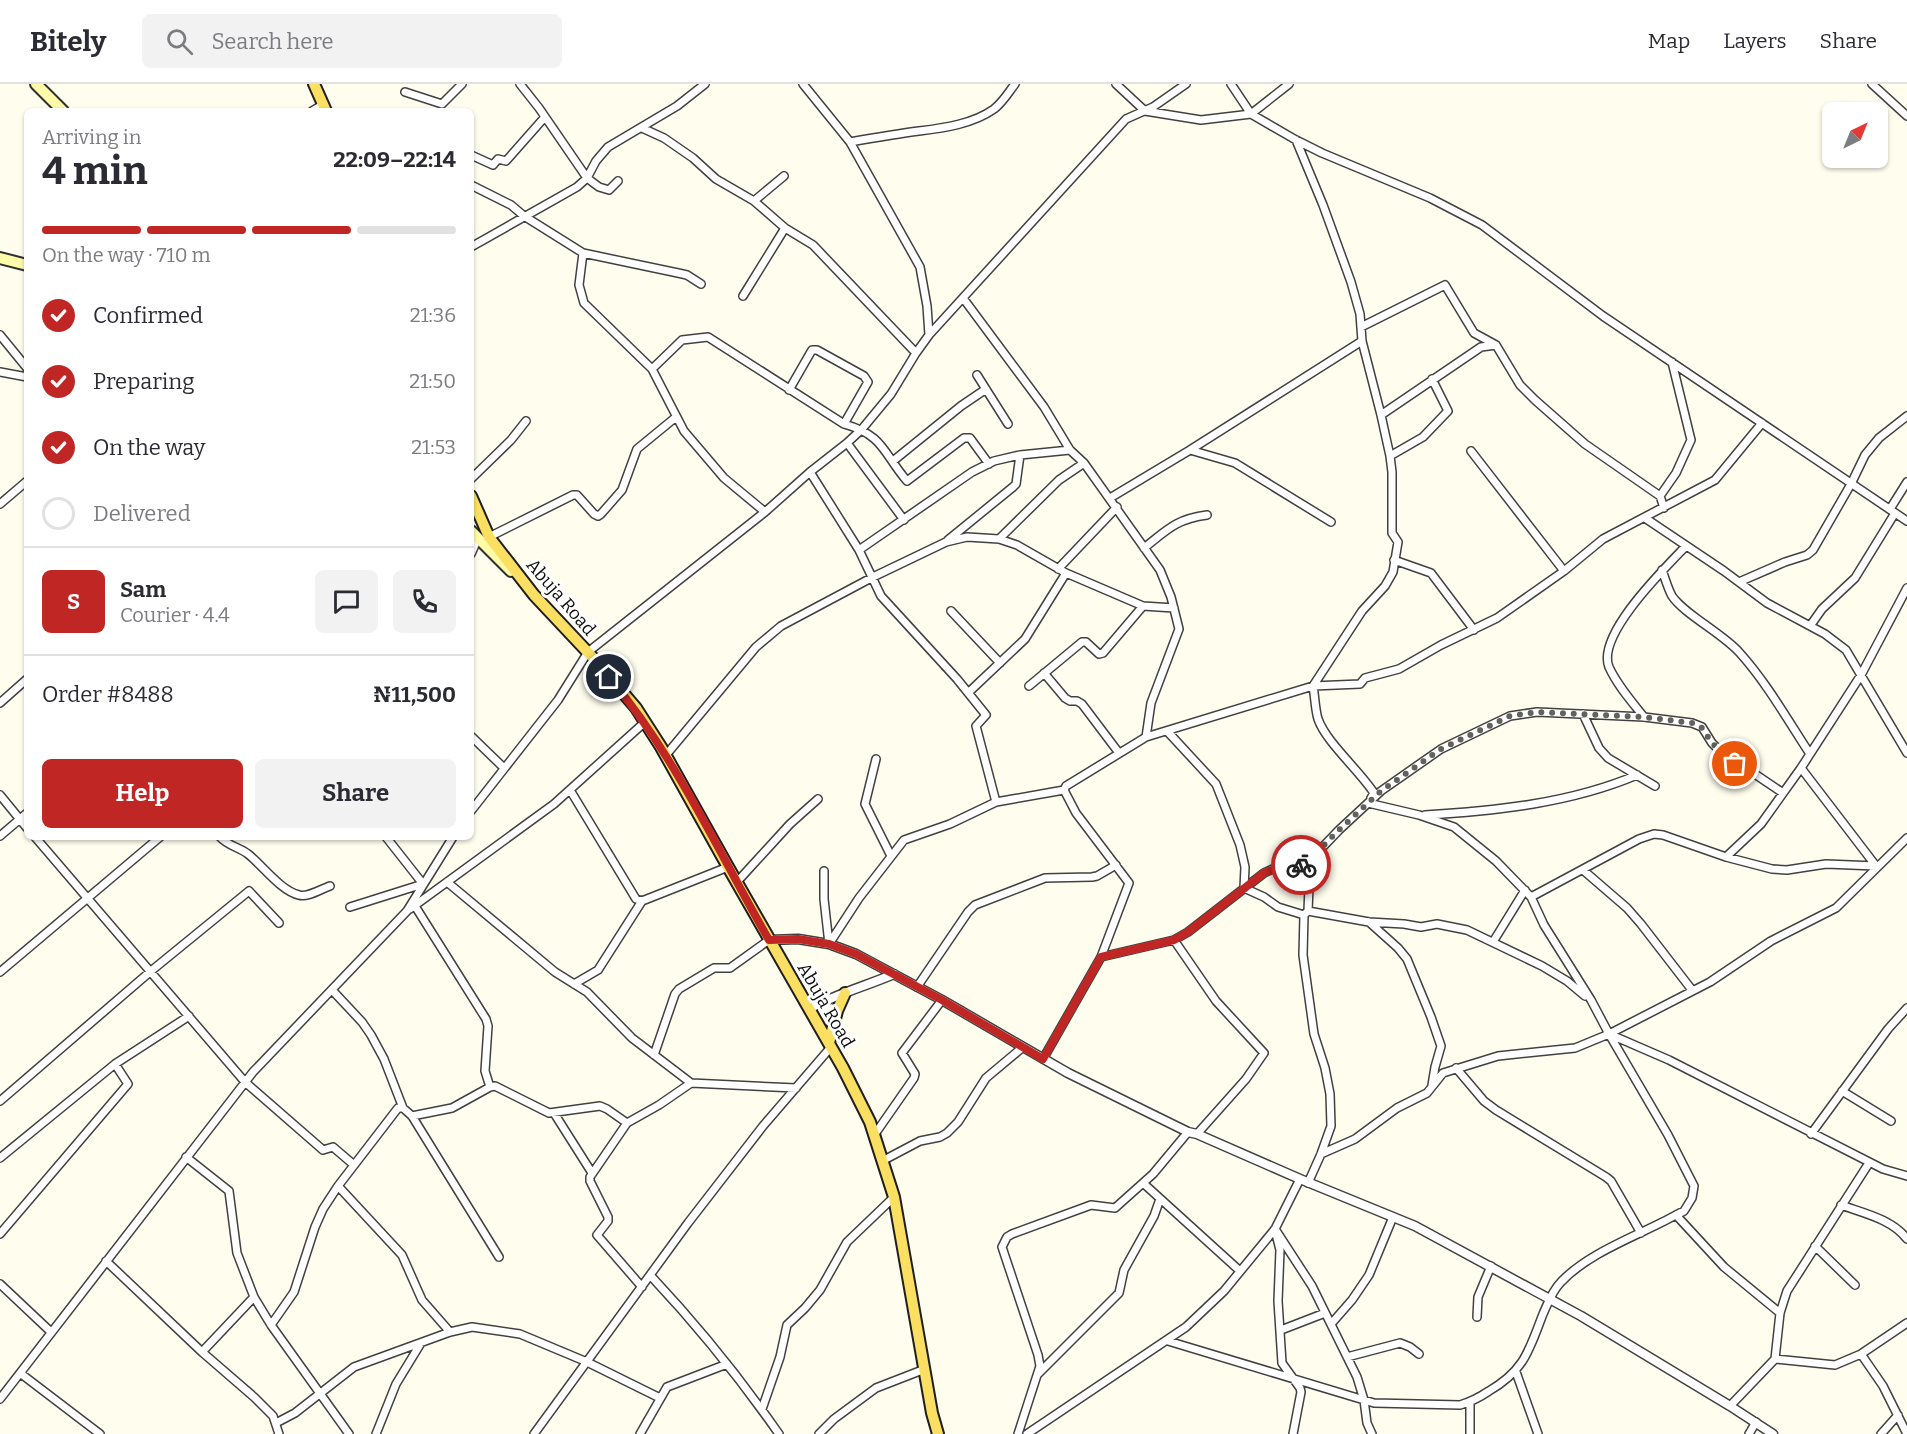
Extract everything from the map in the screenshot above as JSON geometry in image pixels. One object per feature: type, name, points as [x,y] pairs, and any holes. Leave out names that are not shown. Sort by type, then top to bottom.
[{"type":"main road","points":[[36,84],[60,108]]},
{"type":"main road","points":[[314,84],[325,107]]},
{"type":"main road","points":[[0,258],[24,264]]},
{"type":"main road","name":"Abuja Road","points":[[474,511],[479,535],[588,652],[636,708],[666,755],[736,883],[830,1045],[875,1134],[894,1197],[938,1434]]},
{"type":"main road","points":[[830,1045],[837,1011],[845,993]]},
{"type":"street","points":[[405,92],[442,104],[462,84]]},
{"type":"street","points":[[520,84],[587,178],[599,187],[609,190],[618,181]]},
{"type":"street","points":[[474,245],[577,187],[587,178],[596,160],[608,147],[677,106],[705,84]]},
{"type":"street","points":[[803,84],[850,142],[920,267],[927,306],[929,336]]},
{"type":"street","points":[[850,142],[944,129],[992,111],[1015,84]]},
{"type":"street","points":[[1116,84],[1145,111],[1201,120],[1251,114],[1289,84]]},
{"type":"street","points":[[474,807],[558,700],[588,652],[765,512],[862,429],[891,394],[929,336],[1126,119],[1145,111],[1186,84]]},
{"type":"street","points":[[1231,84],[1251,114],[1296,140],[1430,198],[1482,225],[1603,316],[1907,521]]},
{"type":"street","points":[[1872,84],[1907,116]]},
{"type":"street","points":[[474,156],[492,165],[498,159],[506,161],[544,118]]},
{"type":"street","points":[[642,128],[664,138],[693,158],[717,179],[754,201],[785,228],[820,252],[916,353]]},
{"type":"street","points":[[1296,140],[1307,163],[1351,282],[1360,314],[1362,341],[1382,415],[1392,472],[1392,533],[1398,542],[1393,572],[1385,586],[1356,619],[1313,686],[1318,719],[1330,740],[1374,794],[1368,803]]},
{"type":"street","points":[[754,201],[784,176]]},
{"type":"street","points":[[474,186],[511,205],[524,216],[583,253],[687,275],[701,284]]},
{"type":"street","points":[[743,296],[785,228]]},
{"type":"street","points":[[583,253],[579,285],[584,303],[652,369],[684,431],[724,478],[765,512]]},
{"type":"street","points":[[1361,327],[1445,285],[1474,333],[1496,345],[1520,385],[1585,444],[1660,496],[1664,508]]},
{"type":"street","points":[[963,298],[1044,407],[1070,450],[1084,463],[1160,570],[1179,628],[1151,703],[1146,737]]},
{"type":"street","points":[[0,336],[24,364]]},
{"type":"street","points":[[652,369],[682,340],[708,337],[844,424],[862,429],[877,440],[907,481],[968,437],[989,464]]},
{"type":"street","points":[[1110,498],[1362,341]]},
{"type":"street","points":[[1382,415],[1481,347],[1496,345]]},
{"type":"street","points":[[789,390],[812,350],[817,350],[864,376],[868,382],[844,424]]},
{"type":"street","points":[[1660,496],[1677,473],[1691,440],[1671,362]]},
{"type":"street","points":[[0,372],[24,376]]},
{"type":"street","points":[[977,375],[1008,424]]},
{"type":"street","points":[[1390,456],[1423,437],[1448,411],[1432,379]]},
{"type":"street","points":[[893,461],[961,406],[986,389]]},
{"type":"street","points":[[1739,582],[1807,555],[1813,550],[1851,484],[1865,454],[1880,438],[1907,416]]},
{"type":"street","points":[[479,535],[573,495],[577,495],[598,516],[622,490],[637,449],[676,417]]},
{"type":"street","points":[[474,477],[511,440],[526,421]]},
{"type":"street","points":[[829,944],[859,898],[904,840],[950,824],[996,802],[1064,790],[1066,786],[1146,737],[1313,686],[1360,684],[1365,678],[1399,669],[1441,645],[1497,618],[1564,571],[1603,539],[1714,480],[1762,423]]},
{"type":"street","points":[[847,443],[904,520]]},
{"type":"street","points":[[859,550],[972,472],[989,464],[1020,455],[1070,450]]},
{"type":"street","points":[[1190,450],[1235,463],[1331,522]]},
{"type":"street","points":[[1471,451],[1564,571]]},
{"type":"street","points":[[946,542],[1013,487],[1020,455]]},
{"type":"street","points":[[999,539],[1059,480],[1084,463]]},
{"type":"street","points":[[810,472],[859,550],[880,596],[969,692],[986,715],[976,726],[996,802]]},
{"type":"street","points":[[1810,626],[1822,609],[1855,578],[1907,482]]},
{"type":"street","points":[[0,504],[24,484]]},
{"type":"street","points":[[1058,569],[1117,507]]},
{"type":"street","points":[[1144,548],[1177,522],[1189,517],[1207,515]]},
{"type":"street","points":[[1645,518],[1767,603],[1810,626],[1846,650],[1907,753]]},
{"type":"street","points":[[666,755],[756,647],[772,633],[794,618],[946,542],[968,537],[999,539],[1017,545],[1066,573],[1143,606],[1174,608]]},
{"type":"street","points":[[1644,717],[1608,666],[1609,644],[1633,605],[1662,570],[1686,546]]},
{"type":"street","points":[[1394,560],[1431,573],[1474,630]]},
{"type":"street","points":[[1662,570],[1672,597],[1720,633],[1756,672],[1810,754]]},
{"type":"street","points":[[969,692],[1025,639],[1066,573]]},
{"type":"street","points":[[1726,856],[1761,824],[1801,768],[1861,675],[1907,588]]},
{"type":"street","points":[[1029,686],[1082,642],[1086,642],[1099,654],[1103,653],[1143,606]]},
{"type":"street","points":[[951,611],[1000,663]]},
{"type":"street","points":[[1044,673],[1065,698],[1082,704],[1119,753]]},
{"type":"street","points":[[0,703],[24,682]]},
{"type":"street","points":[[1027,1434],[1186,1328],[1224,1291],[1275,1229],[1321,1154],[1331,1126],[1330,1094],[1325,1068],[1314,1034],[1303,955],[1310,862],[1314,855],[1368,803],[1441,749],[1510,716],[1537,712],[1681,721],[1702,728],[1712,743],[1731,762],[1743,766],[1783,793]]},
{"type":"street","points":[[1583,714],[1599,748],[1608,758],[1655,786]]},
{"type":"street","points":[[0,1399],[245,1082],[406,912],[554,804],[645,722]]},
{"type":"street","points":[[1167,731],[1215,784],[1240,845],[1245,867],[1244,888]]},
{"type":"street","points":[[474,739],[504,768]]},
{"type":"street","points":[[876,759],[865,804],[891,856]]},
{"type":"street","points":[[1801,768],[1876,866]]},
{"type":"street","points":[[1419,815],[1487,811],[1529,804],[1607,787],[1637,775]]},
{"type":"street","points":[[570,790],[633,897],[642,901]]},
{"type":"street","points":[[1043,1059],[1101,957],[1129,883],[1076,813],[1064,790]]},
{"type":"street","points":[[0,795],[24,824]]},
{"type":"street","points":[[736,883],[790,824],[818,799]]},
{"type":"street","points":[[1168,1341],[1374,1403],[1461,1405],[1470,1403],[1500,1385],[1516,1372],[1527,1356],[1550,1299],[1559,1284],[1581,1265],[1684,1211],[1692,1198],[1694,1186],[1668,1135],[1591,1000],[1544,925],[1526,890],[1454,826],[1368,803]]},
{"type":"street","points":[[0,836],[24,816]]},
{"type":"street","points":[[1531,897],[1639,838],[1654,834],[1772,869],[1787,870],[1826,864],[1876,866]]},
{"type":"street","points":[[1321,1154],[1355,1139],[1397,1108],[1427,1093],[1443,1073],[1498,1056],[1575,1048],[1609,1035],[1710,982],[1771,941],[1836,908],[1876,866],[1907,838]]},
{"type":"street","points":[[38,840],[245,1082],[323,1150],[333,1147],[354,1165]]},
{"type":"street","points":[[0,972],[156,840]]},
{"type":"street","points":[[223,840],[246,852],[296,895],[302,896],[330,886]]},
{"type":"street","points":[[388,840],[423,884]]},
{"type":"street","points":[[406,912],[451,840]]},
{"type":"street","points":[[1101,957],[1174,940],[1188,932],[1264,873],[1275,868],[1287,869],[1310,862]]},
{"type":"street","points":[[917,987],[975,905],[1045,878],[1092,877],[1116,865]]},
{"type":"street","points":[[574,984],[598,970],[642,901],[728,867]]},
{"type":"street","points":[[1583,870],[1627,908],[1692,990]]},
{"type":"street","points":[[824,872],[824,899],[829,944]]},
{"type":"street","points":[[447,882],[555,972],[587,992],[632,1038],[691,1083],[796,1088]]},
{"type":"street","points":[[350,907],[423,884]]},
{"type":"street","points":[[1244,888],[1264,897],[1278,907],[1306,913],[1421,927],[1437,924],[1467,930],[1542,966],[1567,981],[1591,1000]]},
{"type":"street","points":[[1493,942],[1526,890]]},
{"type":"street","points":[[0,1101],[151,971],[249,891],[279,923]]},
{"type":"street","points":[[414,906],[486,1019],[488,1026],[485,1071],[490,1087]]},
{"type":"street","points":[[1369,922],[1407,959],[1431,1017],[1441,1046],[1432,1086]]},
{"type":"street","points":[[654,1054],[675,994],[679,989],[714,968],[730,968],[769,940],[798,939],[829,944],[856,954],[942,1000],[1068,1073],[1188,1132],[1415,1226],[1550,1299],[1773,1434]]},
{"type":"street","points":[[1174,940],[1216,1001],[1264,1053],[1246,1079],[1197,1134]]},
{"type":"street","points":[[809,1009],[894,974]]},
{"type":"street","points":[[332,990],[371,1035],[384,1059],[404,1108],[412,1116],[500,1257]]},
{"type":"street","points":[[875,1134],[914,1078],[915,1074],[902,1053],[942,1000]]},
{"type":"street","points":[[1811,1134],[1888,1029],[1907,1008]]},
{"type":"street","points":[[0,1158],[115,1064],[189,1016]]},
{"type":"street","points":[[1609,1035],[1669,1060],[1869,1163],[1907,1176]]},
{"type":"street","points":[[534,1434],[763,1126],[830,1045]]},
{"type":"street","points":[[884,1160],[920,1141],[940,1137],[947,1133],[958,1122],[986,1078],[1023,1047]]},
{"type":"street","points":[[0,1234],[128,1084],[115,1064]]},
{"type":"street","points":[[1456,1068],[1484,1101],[1496,1110],[1611,1181],[1641,1233]]},
{"type":"street","points":[[642,1287],[597,1235],[608,1221],[590,1181],[592,1173],[627,1123],[691,1083]]},
{"type":"street","points":[[412,1116],[452,1108],[495,1086],[549,1113],[600,1106],[627,1123]]},
{"type":"street","points":[[1842,1092],[1891,1121]]},
{"type":"street","points":[[271,1326],[294,1292],[323,1209],[398,1108],[404,1108]]},
{"type":"street","points":[[554,1113],[592,1173]]},
{"type":"street","points":[[1018,1434],[1040,1366],[1002,1247],[1004,1241],[1012,1234],[1091,1205],[1114,1208],[1143,1183],[1188,1132]]},
{"type":"street","points":[[186,1157],[229,1191],[237,1253],[254,1297],[271,1326],[349,1434]]},
{"type":"street","points":[[1730,1406],[1775,1359],[1780,1313],[1787,1292],[1869,1163]]},
{"type":"street","points":[[1143,1183],[1240,1271]]},
{"type":"street","points":[[338,1186],[402,1255],[422,1300],[450,1332]]},
{"type":"street","points":[[762,1409],[780,1357],[786,1324],[805,1308],[820,1290],[848,1242],[894,1197]]},
{"type":"street","points":[[1038,1374],[1119,1293],[1124,1270],[1154,1216],[1160,1198]]},
{"type":"street","points":[[1841,1205],[1884,1221],[1907,1239]]},
{"type":"street","points":[[1676,1215],[1724,1267],[1780,1313]]},
{"type":"street","points":[[1331,1324],[1352,1300],[1369,1275],[1393,1217]]},
{"type":"street","points":[[1275,1229],[1312,1286],[1357,1377],[1364,1400],[1367,1423],[1372,1434]]},
{"type":"street","points":[[1275,1229],[1280,1250],[1278,1302],[1282,1363],[1293,1377],[1300,1392],[1293,1434]]},
{"type":"street","points":[[1815,1246],[1855,1285]]},
{"type":"street","points":[[106,1261],[202,1352],[254,1397],[273,1416],[279,1434]]},
{"type":"street","points":[[1477,1317],[1478,1297],[1491,1266]]},
{"type":"street","points":[[650,1275],[689,1317],[779,1434]]},
{"type":"street","points":[[0,1284],[51,1332]]},
{"type":"street","points":[[202,1352],[254,1297]]},
{"type":"street","points":[[1281,1330],[1325,1313]]},
{"type":"street","points":[[1775,1359],[1836,1365],[1862,1354],[1907,1323]]},
{"type":"street","points":[[276,1423],[295,1413],[354,1367],[450,1332],[472,1327],[520,1334],[587,1362],[660,1398]]},
{"type":"street","points":[[376,1434],[396,1384],[421,1343]]},
{"type":"street","points":[[1347,1357],[1400,1343],[1419,1354]]},
{"type":"street","points":[[1862,1354],[1883,1386],[1907,1434]]},
{"type":"street","points":[[640,1434],[667,1388],[727,1364]]},
{"type":"street","points":[[819,1434],[834,1419],[876,1388],[925,1370]]},
{"type":"street","points":[[1516,1372],[1538,1434]]},
{"type":"street","points":[[20,1373],[100,1434]]},
{"type":"street","points":[[1470,1403],[1470,1434]]},
{"type":"street","points":[[1881,1434],[1898,1415]]},
{"type":"street","points":[[1749,1434],[1756,1422]]},
{"type":"way so far","points":[[1301,865],[1310,862],[1339,830],[1381,791],[1441,749],[1510,716],[1537,712],[1644,717],[1692,723],[1702,728],[1712,743],[1735,764]]},
{"type":"route","points":[[609,677],[636,708],[661,747],[769,940],[798,939],[829,944],[856,954],[942,1000],[1043,1059],[1101,957],[1174,940],[1188,932],[1264,873],[1275,868],[1287,869],[1301,865]]}]
